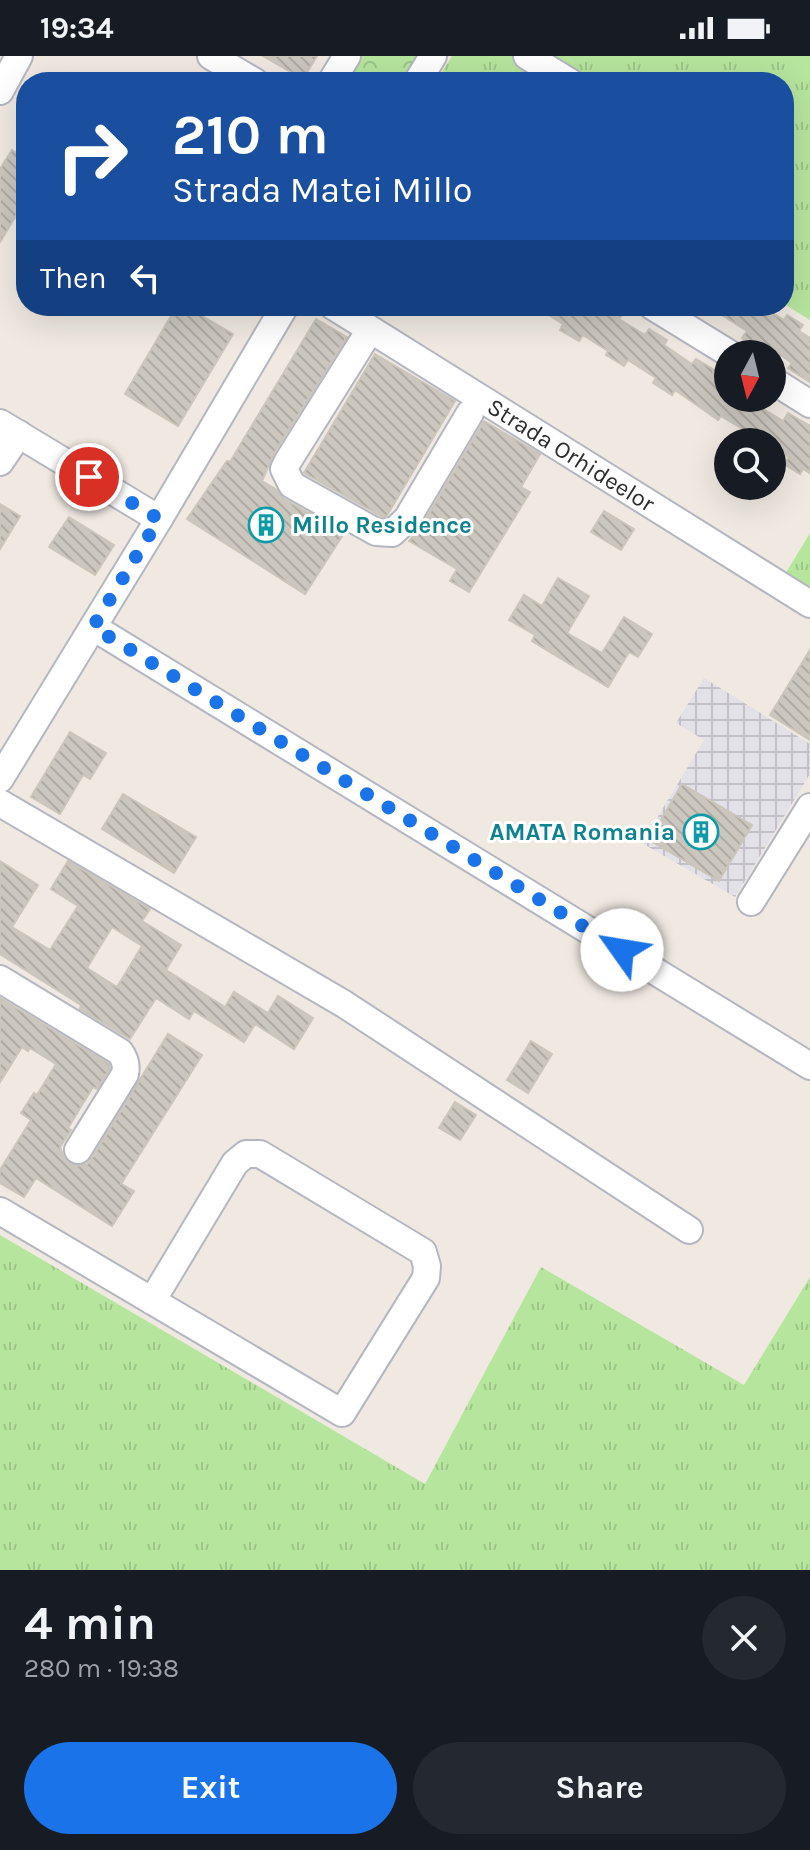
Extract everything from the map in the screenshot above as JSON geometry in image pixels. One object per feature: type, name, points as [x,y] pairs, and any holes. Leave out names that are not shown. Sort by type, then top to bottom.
[{"type":"street","points":[[0,91],[19,56]]},
{"type":"street","points":[[211,56],[238,72]]},
{"type":"street","points":[[527,56],[553,72]]},
{"type":"street","points":[[0,779],[279,316]]},
{"type":"street","name":"Strada Orhideelor","points":[[348,316],[810,604]]},
{"type":"street","points":[[668,316],[714,344]]},
{"type":"street","points":[[370,330],[288,461],[284,469],[292,485],[376,532],[392,533],[407,519],[470,413]]},
{"type":"street","points":[[786,389],[810,404]]},
{"type":"street","points":[[0,462],[10,428],[159,519]]},
{"type":"street","points":[[93,627],[810,1066]]},
{"type":"street","points":[[0,803],[344,1004],[689,1230]]},
{"type":"street","points":[[751,902],[810,807]]},
{"type":"street","points":[[0,979],[120,1052],[124,1059],[125,1074],[78,1150]]},
{"type":"street","points":[[0,1211],[152,1301],[342,1413],[426,1278],[427,1266],[423,1252],[260,1154],[246,1154],[235,1163],[152,1301]]},
{"type":"shaded area","points":[[704,678],[810,744],[810,774],[735,897],[642,843],[704,740],[676,723]]},
{"type":"green space","points":[[359,56],[423,56],[413,72],[349,72]]},
{"type":"green space","points":[[452,56],[810,56],[810,320],[794,310],[794,72],[442,72]]},
{"type":"green space","points":[[810,533],[810,593],[784,576]]},
{"type":"green space","points":[[0,1235],[425,1484],[541,1267],[744,1385],[810,1277],[810,1570],[0,1570]]},
{"type":"building","points":[[263,56],[317,56],[307,72],[291,72]]},
{"type":"building","points":[[12,150],[16,153],[16,216],[0,242],[0,169]]},
{"type":"building","points":[[171,316],[202,316],[233,334],[178,426],[125,394]]},
{"type":"building","points":[[550,316],[621,316],[619,319],[645,335],[649,329],[667,340],[664,345],[692,364],[696,359],[714,370],[714,412],[768,412],[783,421],[788,413],[810,426],[810,473],[803,469],[800,474],[786,465],[789,457],[786,455],[786,428],[741,428],[721,416],[718,420],[675,390],[672,395],[653,383],[656,378],[628,360],[624,366],[583,335],[579,341],[560,330],[563,324]]},
{"type":"building","points":[[724,316],[777,316],[784,320],[789,316],[803,325],[799,331],[810,338],[810,382],[788,368],[792,363],[786,359],[786,340],[742,338],[747,331]]},
{"type":"building","name":"Millo Residence","points":[[316,319],[347,337],[274,453],[262,481],[277,490],[284,499],[344,533],[305,594],[187,519],[227,461],[230,462]]},
{"type":"building","points":[[375,354],[455,401],[386,517],[304,473]]},
{"type":"building","points":[[484,421],[540,454],[521,487],[530,492],[469,592],[450,581],[457,569],[409,541],[421,527]]},
{"type":"building","points":[[0,504],[20,516],[0,549]]},
{"type":"building","points":[[604,511],[634,529],[621,550],[591,532]]},
{"type":"building","points":[[69,517],[114,545],[95,575],[49,547]]},
{"type":"building","points":[[558,578],[589,596],[567,633],[602,653],[624,617],[652,634],[638,657],[629,652],[608,687],[532,641],[535,635],[509,620],[524,595],[542,606]]},
{"type":"building","points":[[810,650],[810,740],[770,715]]},
{"type":"building","points":[[70,732],[106,753],[90,779],[83,775],[60,814],[31,797]]},
{"type":"building","name":"AMATA Romania","points":[[682,784],[752,825],[719,881],[649,840]]},
{"type":"building","points":[[123,794],[196,837],[174,873],[102,829]]},
{"type":"building","points":[[0,861],[38,885],[12,927],[50,950],[78,906],[51,889],[68,861],[150,909],[142,921],[181,945],[166,970],[225,1007],[234,992],[268,1013],[278,996],[313,1018],[294,1049],[255,1024],[244,1042],[194,1011],[189,1019],[156,998],[130,1039],[0,954]],"holes":[[[112,927],[142,946],[117,987],[87,968]]]},
{"type":"building","points":[[0,998],[109,1064],[110,1068],[97,1089],[93,1087],[60,1147],[64,1158],[77,1166],[87,1164],[92,1158],[168,1034],[202,1055],[121,1184],[134,1191],[112,1226],[36,1178],[24,1197],[0,1183],[0,1170],[31,1120],[21,1113],[34,1093],[37,1095],[56,1064],[30,1048],[28,1051],[22,1047],[0,1082]]},
{"type":"building","points":[[531,1041],[552,1054],[528,1093],[507,1080]]},
{"type":"building","points":[[455,1102],[476,1115],[460,1140],[439,1128]]},
{"type":"place","name":"Millo Residence","points":[[266,525]]},
{"type":"place","name":"AMATA Romania","points":[[701,832]]},
{"type":"route","points":[[89,477],[159,519],[93,627],[622,950]]}]
